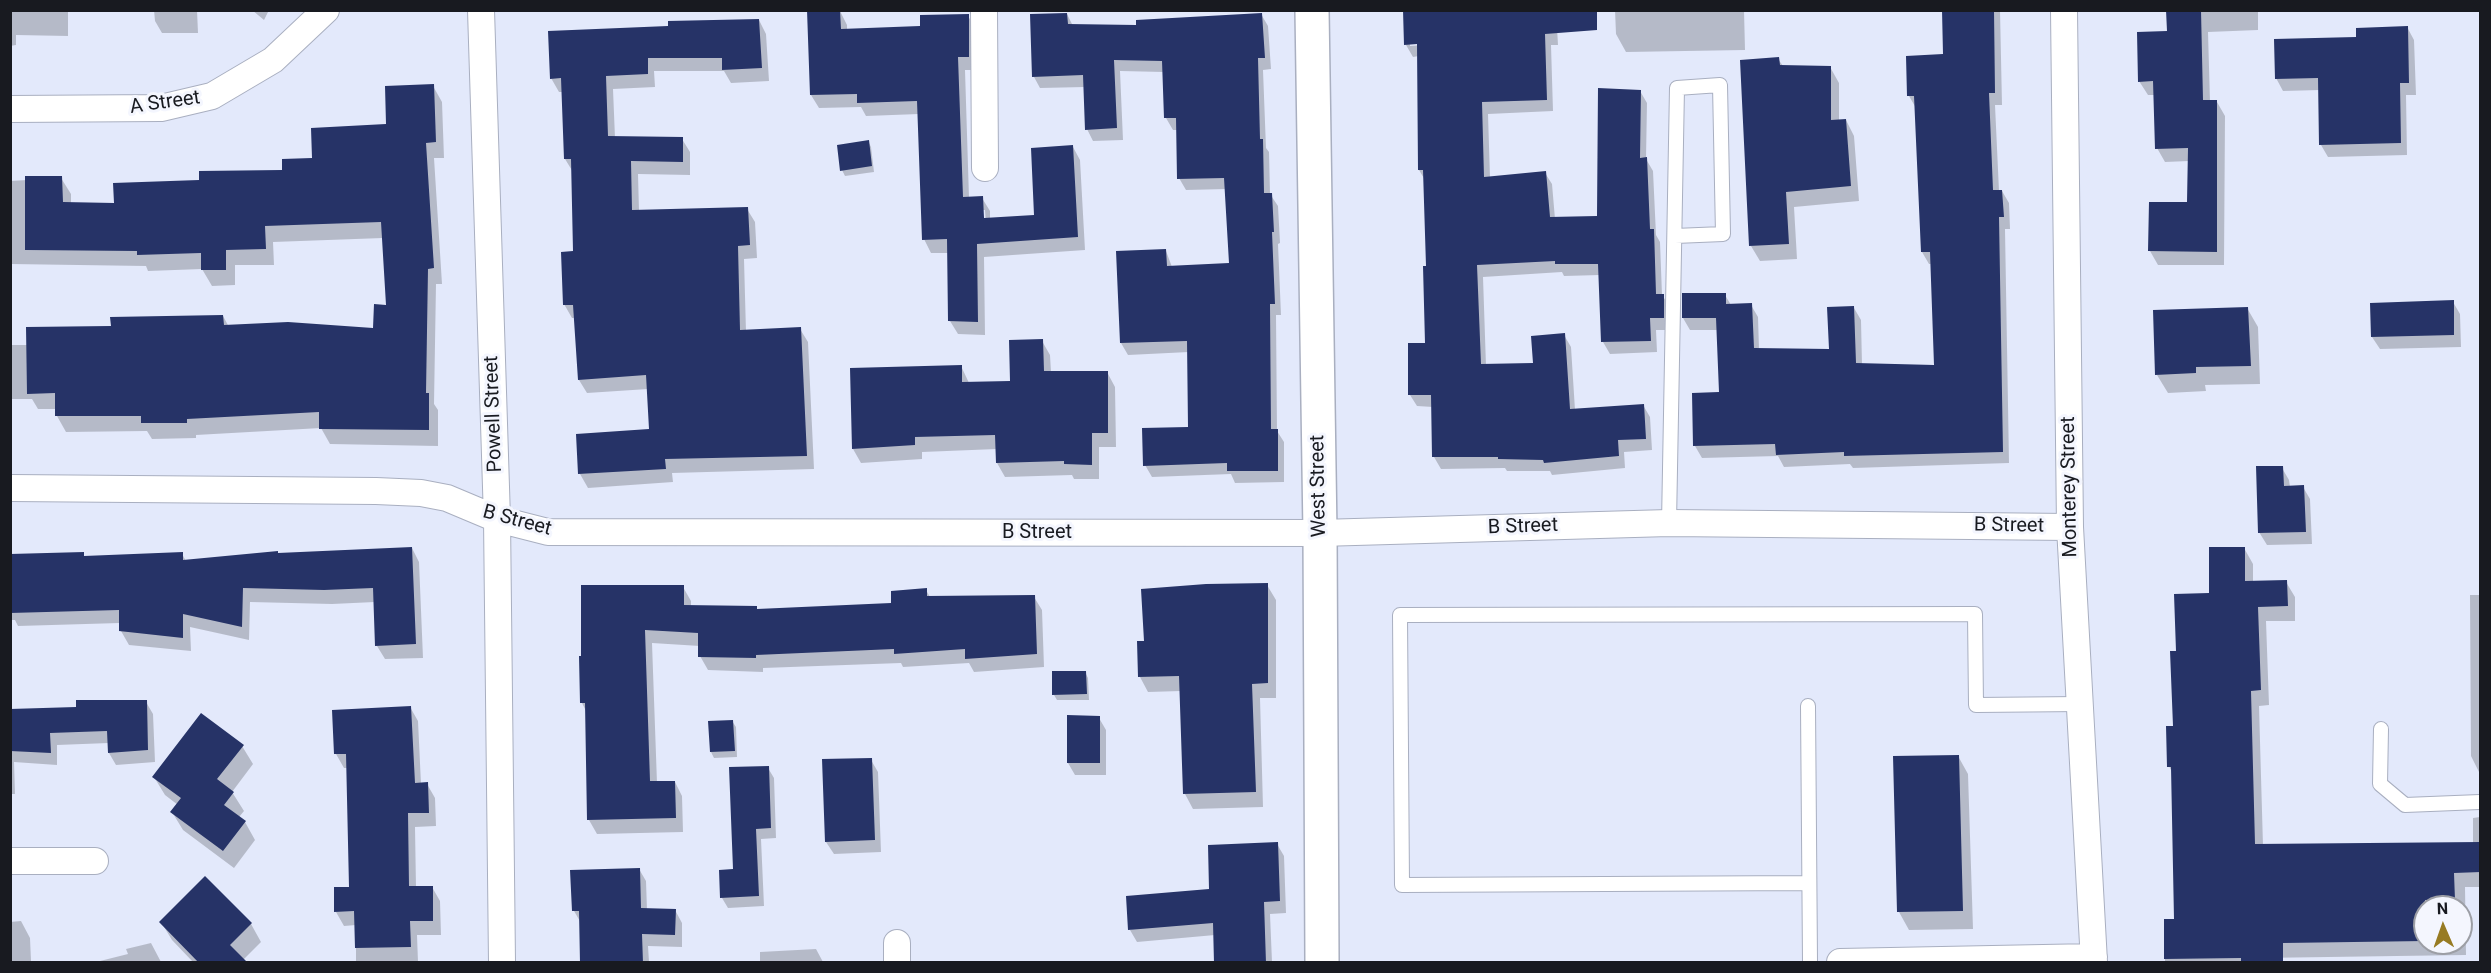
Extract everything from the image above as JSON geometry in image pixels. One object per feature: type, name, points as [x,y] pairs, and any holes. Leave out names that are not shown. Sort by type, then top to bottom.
[{"type":"street","name":"A Street","points":[[10,109],[161,108],[212,96],[273,60],[326,10]]},
{"type":"street","name":"Powell Street","points":[[481,10],[497,519],[502,963]]},
{"type":"street","points":[[984,10],[985,168]]},
{"type":"street","name":"West Street","points":[[1312,10],[1320,533],[1322,963]]},
{"type":"street","name":"Monterey Street","points":[[2064,10],[2070,527],[2094,960]]},
{"type":"street","name":"B Street","points":[[10,488],[410,492],[447,498],[497,519],[548,532],[1320,533],[1669,523],[2070,527]]},
{"type":"street","points":[[10,861],[95,861]]},
{"type":"street","points":[[1840,963],[2094,960]]},
{"type":"lane","points":[[1669,523],[1677,88],[1720,85],[1723,234],[1675,236]]},
{"type":"lane","points":[[1809,883],[1402,885],[1400,615],[1975,614],[1976,705],[2080,704]]},
{"type":"lane","points":[[1808,706],[1810,963]]},
{"type":"lane","points":[[2381,729],[2380,784],[2405,805],[2481,802]]},
{"type":"building","points":[[807,10],[840,10],[841,29],[920,26],[920,15],[969,14],[969,57],[958,57],[963,197],[983,196],[984,218],[1034,215],[1031,148],[1073,145],[1078,237],[977,244],[978,322],[948,321],[947,239],[922,240],[917,101],[857,103],[857,94],[810,95]]},
{"type":"building","points":[[1403,10],[1597,10],[1597,30],[1545,34],[1547,100],[1482,102],[1484,177],[1546,171],[1550,217],[1597,216],[1598,88],[1641,90],[1640,158],[1647,157],[1650,229],[1654,229],[1656,294],[1664,294],[1664,318],[1650,318],[1651,341],[1601,342],[1598,264],[1555,264],[1555,261],[1477,265],[1481,364],[1533,363],[1531,336],[1565,333],[1570,409],[1644,404],[1646,439],[1618,440],[1619,456],[1544,463],[1543,460],[1498,459],[1498,457],[1432,457],[1431,395],[1408,395],[1408,343],[1425,343],[1423,266],[1426,266],[1423,170],[1418,170],[1417,44],[1404,45]]},
{"type":"building","points":[[1942,10],[1994,10],[1995,93],[1989,93],[1993,190],[2002,190],[2004,217],[1999,217],[2003,452],[1844,456],[1844,452],[1776,455],[1775,444],[1693,446],[1692,393],[1719,392],[1716,318],[1682,318],[1682,293],[1726,293],[1726,304],[1752,303],[1754,348],[1829,349],[1827,307],[1854,306],[1856,363],[1934,365],[1930,252],[1921,252],[1914,96],[1907,96],[1906,56],[1943,54]]},
{"type":"building","points":[[2166,10],[2201,10],[2203,100],[2217,100],[2217,252],[2148,251],[2149,202],[2187,202],[2188,148],[2155,149],[2153,81],[2138,82],[2137,32],[2167,31]]},
{"type":"building","points":[[1067,13],[1068,24],[1136,25],[1136,20],[1262,13],[1265,58],[1258,58],[1260,139],[1263,139],[1264,193],[1272,193],[1275,304],[1270,304],[1271,429],[1278,429],[1278,471],[1227,471],[1227,463],[1143,466],[1142,428],[1188,427],[1187,341],[1120,343],[1116,251],[1166,249],[1167,266],[1229,263],[1224,178],[1177,179],[1176,118],[1164,118],[1162,61],[1114,60],[1117,128],[1085,130],[1083,75],[1032,77],[1030,14]]},
{"type":"building","points":[[759,19],[762,68],[722,70],[722,58],[648,58],[648,74],[606,76],[608,136],[683,137],[683,162],[631,161],[632,210],[748,207],[750,245],[738,246],[740,330],[801,327],[807,456],[665,459],[666,469],[578,474],[576,434],[649,429],[646,375],[578,380],[573,305],[563,305],[561,252],[573,251],[571,159],[564,159],[561,78],[550,79],[548,31],[668,26],[668,21]]},
{"type":"building","points":[[2408,26],[2409,83],[2400,83],[2401,143],[2319,145],[2318,78],[2275,79],[2274,39],[2356,37],[2356,28]]},
{"type":"building","points":[[1779,57],[1780,65],[1831,66],[1831,120],[1846,119],[1851,186],[1786,192],[1789,244],[1749,246],[1740,60]]},
{"type":"building","points":[[434,84],[436,142],[426,143],[434,268],[428,269],[426,393],[429,393],[429,430],[319,429],[319,412],[187,419],[187,423],[141,423],[141,416],[55,416],[55,393],[27,394],[26,327],[111,326],[110,317],[223,315],[224,325],[288,322],[373,328],[374,304],[386,305],[381,222],[265,226],[266,249],[226,250],[226,270],[201,270],[201,253],[137,255],[137,251],[25,250],[25,176],[62,176],[63,202],[114,203],[113,183],[199,180],[199,171],[282,170],[282,159],[312,158],[311,128],[386,124],[385,86]]},
{"type":"building","points":[[869,140],[872,166],[840,171],[837,145]]},
{"type":"building","points":[[2454,300],[2454,335],[2371,337],[2370,303]]},
{"type":"building","points":[[2248,307],[2251,366],[2196,367],[2196,373],[2155,375],[2153,310]]},
{"type":"building","points":[[1043,339],[1044,371],[1108,371],[1108,433],[1092,433],[1092,465],[1064,464],[1064,461],[996,463],[995,435],[915,437],[915,445],[852,449],[850,368],[962,365],[962,382],[1010,381],[1009,340]]},
{"type":"building","points":[[2256,466],[2283,466],[2284,486],[2304,485],[2306,532],[2258,533]]},
{"type":"building","points":[[412,547],[416,644],[375,646],[373,588],[324,590],[243,588],[242,627],[183,614],[183,638],[119,631],[119,610],[10,613],[10,554],[84,552],[84,556],[183,552],[183,560],[278,551],[278,553]]},
{"type":"building","points":[[2209,547],[2245,547],[2245,581],[2287,580],[2288,606],[2258,607],[2261,690],[2251,691],[2255,844],[2481,842],[2481,872],[2454,873],[2455,895],[2413,895],[2413,941],[2283,943],[2283,963],[2241,963],[2241,958],[2164,959],[2164,919],[2174,919],[2171,767],[2167,767],[2166,726],[2173,726],[2170,651],[2176,651],[2174,594],[2209,593]]},
{"type":"building","points":[[1268,583],[1268,683],[1252,684],[1256,792],[1183,794],[1179,676],[1138,677],[1137,641],[1144,641],[1141,589],[1206,584]]},
{"type":"building","points":[[581,585],[684,585],[684,605],[757,606],[757,609],[891,603],[891,591],[927,588],[927,596],[1035,595],[1037,654],[965,659],[965,649],[894,654],[894,649],[756,655],[756,658],[698,657],[698,633],[645,630],[650,781],[675,781],[676,818],[587,820],[585,703],[580,703]]},
{"type":"building","points":[[1052,671],[1086,671],[1087,694],[1052,695]]},
{"type":"building","points":[[76,700],[147,700],[148,750],[108,753],[107,731],[50,733],[51,753],[10,751],[10,709],[76,707]]},
{"type":"building","points":[[411,706],[415,783],[428,782],[429,813],[408,813],[409,886],[433,886],[433,921],[410,921],[411,947],[355,948],[354,911],[334,912],[334,887],[349,887],[346,754],[334,754],[332,710]]},
{"type":"building","points":[[201,713],[244,745],[217,779],[234,792],[224,805],[246,821],[223,851],[170,812],[181,798],[152,777]]},
{"type":"building","points":[[1067,715],[1100,716],[1100,763],[1067,763]]},
{"type":"building","points":[[733,720],[735,751],[710,752],[708,721]]},
{"type":"building","points":[[1959,755],[1963,911],[1897,912],[1893,756]]},
{"type":"building","points":[[872,758],[875,840],[825,842],[822,759]]},
{"type":"building","points":[[769,766],[771,828],[756,829],[759,896],[720,898],[719,870],[733,869],[729,767]]},
{"type":"building","points":[[1278,842],[1280,901],[1264,902],[1266,963],[1214,963],[1213,923],[1128,930],[1126,896],[1209,889],[1208,845]]},
{"type":"building","points":[[640,868],[641,908],[676,909],[675,935],[642,934],[643,963],[580,963],[579,911],[572,911],[570,870]]},
{"type":"building","points":[[205,876],[252,923],[230,945],[248,963],[199,963],[159,922]]}]
